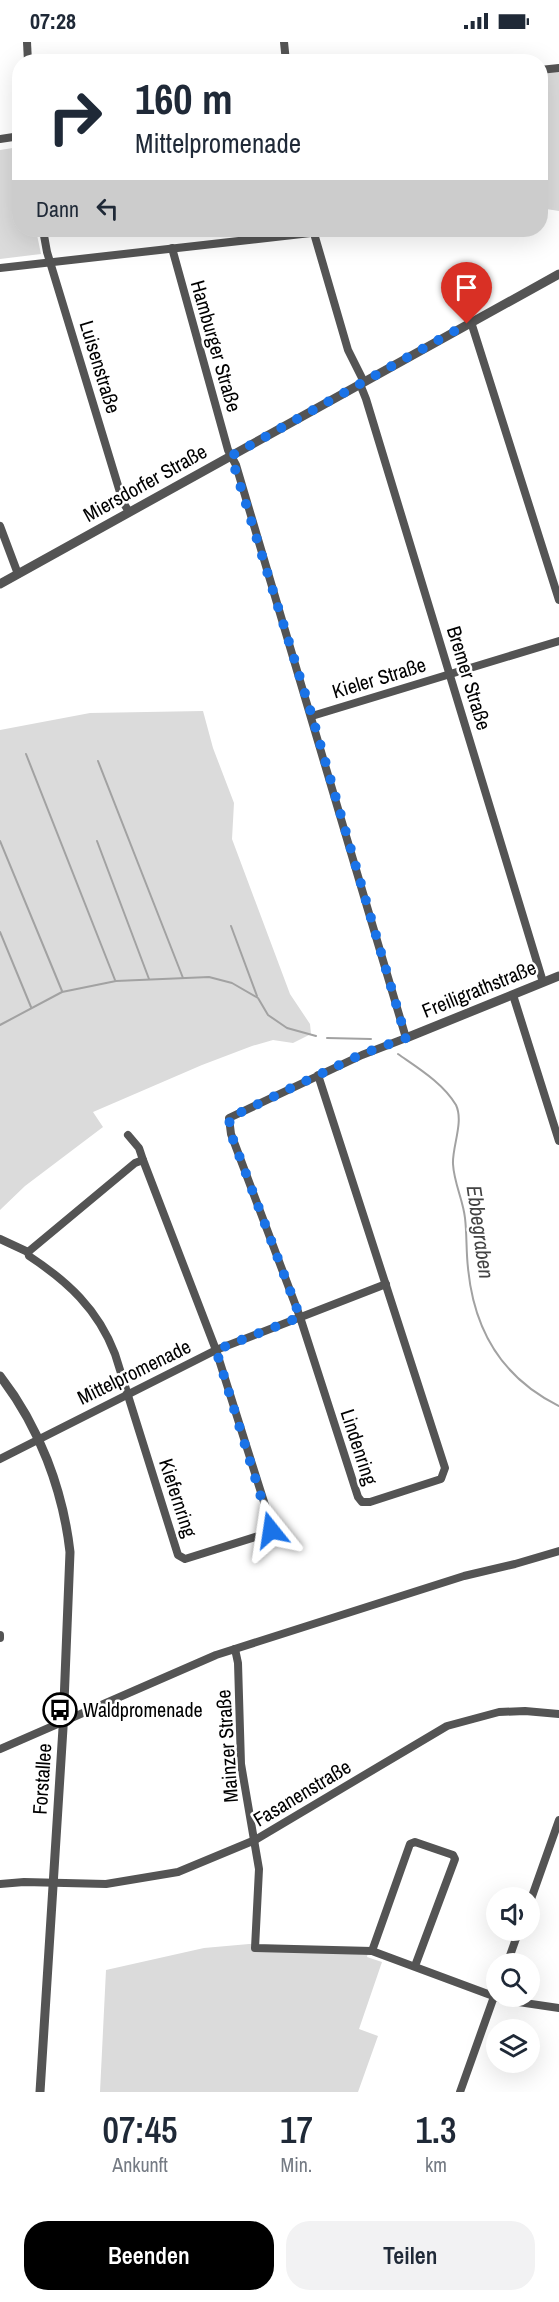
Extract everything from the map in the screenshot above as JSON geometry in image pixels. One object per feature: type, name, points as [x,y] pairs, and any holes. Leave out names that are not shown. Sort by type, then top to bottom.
[{"type":"street","name":"Luisenstraße","points":[[45,237],[123,502],[129,512]]},
{"type":"street","points":[[0,268],[263,237]]},
{"type":"street","name":"Bremer Straße","points":[[315,237],[348,350],[362,383],[543,982]]},
{"type":"street","name":"Hamburger Straße","points":[[172,248],[231,456],[312,716],[406,1038]]},
{"type":"street","name":"Miersdorfer Straße","points":[[0,584],[559,274]]},
{"type":"street","points":[[471,322],[559,600]]},
{"type":"street","points":[[0,526],[18,574]]},
{"type":"street","name":"Kieler Straße","points":[[312,716],[559,641]]},
{"type":"street","name":"Freiligrathstraße","points":[[380,1048],[559,976]]},
{"type":"street","points":[[513,995],[559,1141]]},
{"type":"street","name":"Lindenring","points":[[318,1076],[445,1468],[441,1479],[370,1502],[362,1502],[358,1497],[300,1317],[231,1134],[229,1118],[318,1076],[380,1048]]},
{"type":"street","name":"Kiefernring","points":[[0,1239],[28,1252],[29,1256],[64,1280],[92,1311],[112,1346],[178,1556],[185,1559],[268,1533],[271,1530],[271,1524],[216,1350],[139,1148],[128,1135]]},
{"type":"street","points":[[28,1252],[96,1193],[135,1163],[143,1160]]},
{"type":"street","name":"Mittelpromenade","points":[[0,1459],[216,1350],[386,1284]]},
{"type":"street","name":"Forstallee","points":[[0,1376],[37,1439],[58,1492],[70,1552],[63,1720],[40,2092]]},
{"type":"street","points":[[0,1749],[63,1720],[235,1649],[464,1575],[516,1564],[559,1551]]},
{"type":"street","name":"Mainzer Straße","points":[[235,1649],[238,1663],[241,1764],[255,1840],[259,1888],[255,1948],[372,1951]]},
{"type":"street","name":"Fasanenstraße","points":[[0,1884],[24,1882],[106,1884],[155,1877],[193,1868],[255,1840],[447,1726],[499,1712],[525,1711],[559,1714]]},
{"type":"street","points":[[535,1887],[559,1820]]},
{"type":"street","points":[[415,1966],[455,1859],[453,1855],[418,1843],[410,1844],[372,1951],[486,1991]]},
{"type":"street","points":[[540,2006],[559,2008]]},
{"type":"street","points":[[460,2092],[490,2007]]},
{"type":"shaded area","points":[[559,71],[559,211],[548,209],[548,72]]},
{"type":"shaded area","points":[[12,148],[12,237],[37,237],[41,254],[0,259],[0,150]]},
{"type":"shaded area","points":[[203,711],[213,748],[234,803],[232,839],[290,994],[310,1024],[311,1034],[293,1043],[273,1040],[252,1046],[93,1112],[103,1127],[25,1186],[0,1210],[0,730],[90,713]]},
{"type":"shaded area","points":[[249,1944],[369,1948],[367,1957],[382,1962],[359,2029],[378,2036],[358,2092],[100,2092],[106,1970],[204,1948]]},
{"type":"waterway","points":[[26,754],[115,980]]},
{"type":"waterway","points":[[98,761],[183,978]]},
{"type":"waterway","points":[[0,841],[62,991]]},
{"type":"waterway","points":[[97,841],[149,979]]},
{"type":"waterway","points":[[231,926],[257,996]]},
{"type":"waterway","points":[[0,932],[31,1007]]},
{"type":"waterway","name":"Ebbegraben","points":[[0,1025],[62,992],[116,981],[209,977],[232,983],[258,998],[268,1015],[287,1028],[316,1036]]},
{"type":"waterway","name":"Ebbegraben","points":[[327,1038],[371,1039]]},
{"type":"waterway","name":"Ebbegraben","points":[[398,1054],[437,1083],[456,1105],[459,1119],[453,1157],[454,1171],[465,1218],[471,1291],[484,1332],[507,1367],[539,1395],[559,1406]]},
{"type":"place","name":"Waldpromenade","points":[[60,1710]]},
{"type":"route","points":[[271,1530],[216,1350],[300,1317],[231,1134],[229,1118],[235,1113],[362,1054],[406,1038],[312,716],[236,465],[231,456],[467,324]]}]
